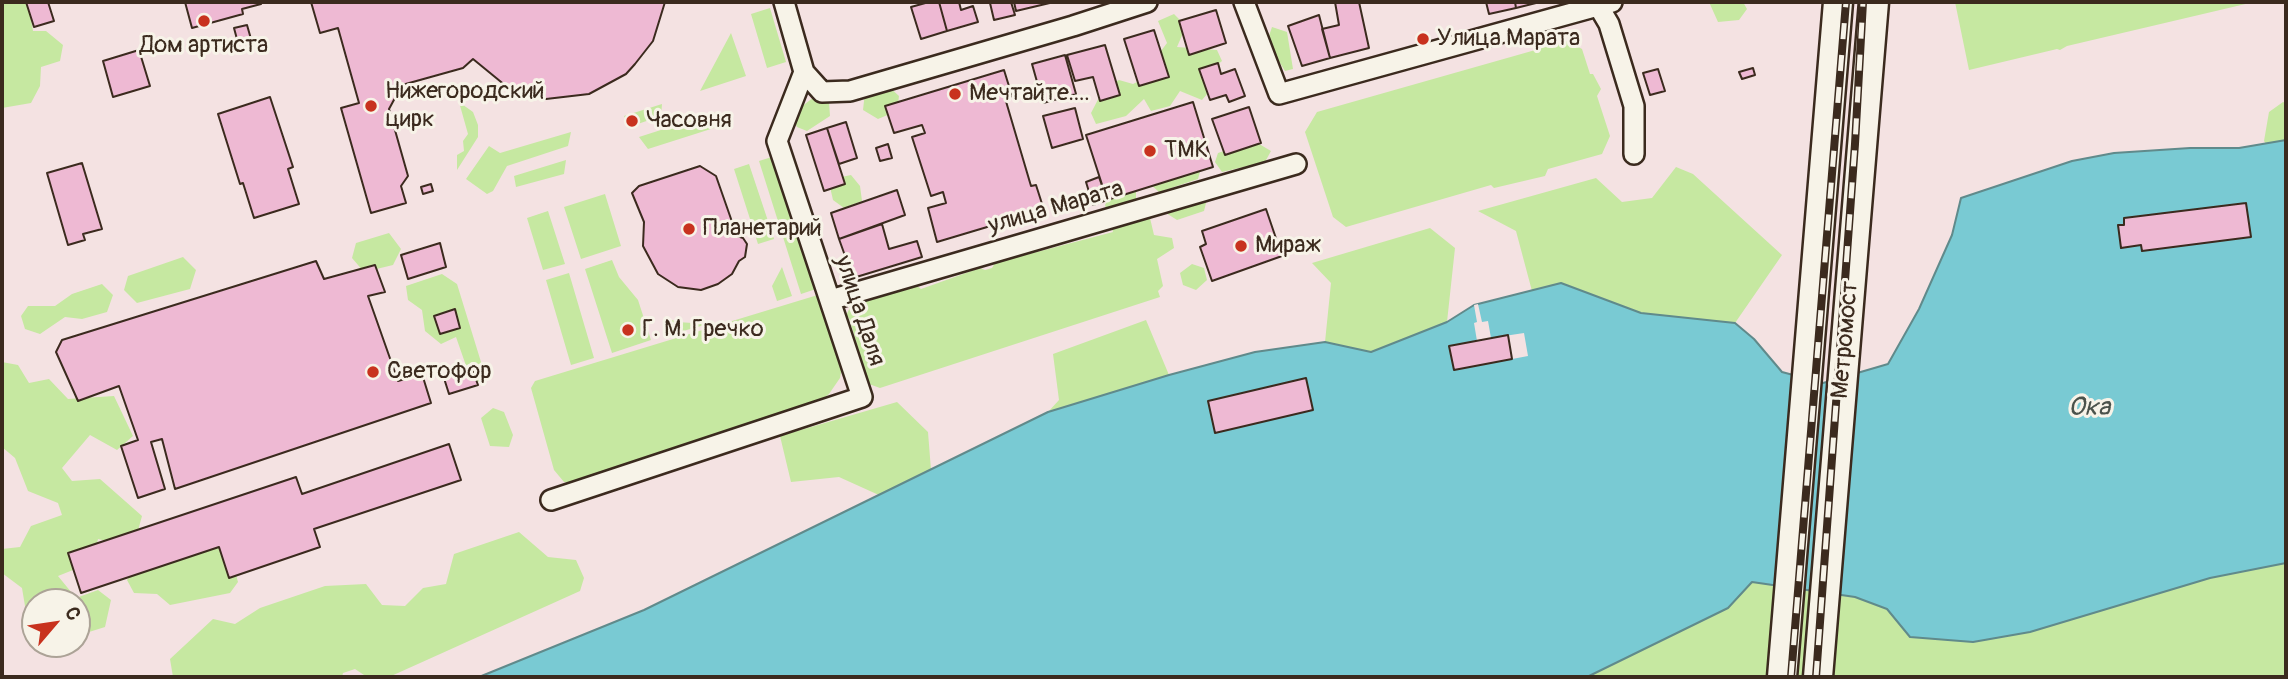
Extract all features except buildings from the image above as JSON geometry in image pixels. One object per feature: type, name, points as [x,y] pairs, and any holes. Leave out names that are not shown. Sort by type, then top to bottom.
[{"type":"main road","name":"Метромост","points":[[1782,677],[1838,2]]},
{"type":"main road","name":"Метромост","points":[[1818,677],[1874,2]]},
{"type":"street","points":[[784,2],[804,72],[822,92],[849,91],[1147,2]]},
{"type":"street","points":[[1244,2],[1279,94],[1602,3],[1634,106],[1634,155]]},
{"type":"street","name":"улица Даля","points":[[551,499],[862,397],[777,141],[804,72]]},
{"type":"street","name":"улица Марата","points":[[830,300],[1296,164]]},
{"type":"green space","points":[[2,2],[28,2],[33,31],[46,31],[63,45],[60,61],[41,67],[40,86],[31,103],[2,108]]},
{"type":"green space","points":[[1709,2],[1743,2],[1747,9],[1739,20],[1718,22]]},
{"type":"green space","points":[[1955,2],[2254,2],[1969,70]]},
{"type":"green space","points":[[770,8],[786,62],[767,68],[751,14]]},
{"type":"green space","points":[[1174,14],[1186,26],[1177,47],[1217,50],[1222,61],[1210,71],[1214,86],[1202,100],[1180,91],[1170,106],[1151,111],[1144,99],[1126,116],[1096,124],[1091,113],[1104,88],[1119,80],[1133,84],[1153,74],[1155,59],[1167,43],[1158,21]]},
{"type":"green space","points":[[1272,27],[1287,32],[1293,69],[1285,71],[1267,42]]},
{"type":"green space","points":[[731,33],[746,76],[700,91]]},
{"type":"green space","points":[[1567,41],[1582,49],[1590,74],[1593,74],[1601,89],[1597,96],[1610,136],[1602,154],[1548,169],[1545,176],[1494,188],[1491,185],[1346,227],[1333,217],[1305,132],[1317,112]]},
{"type":"green space","points":[[887,85],[899,96],[897,111],[878,119],[863,110],[865,92]]},
{"type":"green space","points":[[814,97],[829,102],[830,116],[807,131],[797,127],[791,115]]},
{"type":"green space","points":[[459,102],[473,112],[478,125],[478,137],[457,170],[457,155],[464,151],[463,141],[468,134]]},
{"type":"green space","points":[[2283,102],[2286,103],[2286,162],[2280,163],[2264,141],[2269,112]]},
{"type":"green space","points":[[662,104],[661,116],[629,127],[624,116]]},
{"type":"green space","points":[[717,112],[714,128],[648,149],[639,137]]},
{"type":"green space","points":[[571,132],[568,146],[507,166],[493,191],[487,194],[466,179],[489,146],[500,153]]},
{"type":"green space","points":[[1254,141],[1271,151],[1265,162],[1222,172],[1215,162],[1218,153]]},
{"type":"green space","points":[[775,156],[819,288],[801,294],[759,161]]},
{"type":"green space","points":[[566,160],[564,174],[516,187],[514,176]]},
{"type":"green space","points":[[749,164],[774,239],[758,244],[734,169]]},
{"type":"green space","points":[[1676,167],[1693,174],[1782,255],[1735,323],[1641,313],[1561,283],[1532,291],[1516,231],[1478,211],[1596,178],[1622,202],[1652,198]]},
{"type":"green space","points":[[1201,168],[1198,179],[1159,192],[1149,183]]},
{"type":"green space","points":[[851,175],[860,186],[862,201],[844,208],[833,200],[830,187],[837,178]]},
{"type":"green space","points":[[1129,181],[1136,192],[1136,206],[1150,218],[1154,235],[1172,238],[1174,248],[1157,259],[1163,286],[1158,291],[1160,297],[880,388],[869,384],[849,318],[846,316],[851,305],[917,286],[921,289],[980,268],[992,268],[995,263],[1113,232],[1105,205],[1117,184]]},
{"type":"green space","points":[[605,194],[621,246],[581,259],[564,207]]},
{"type":"green space","points":[[1207,199],[1204,211],[1177,220],[1166,213],[1169,206]]},
{"type":"green space","points":[[548,211],[565,264],[543,270],[527,218]]},
{"type":"green space","points":[[1430,228],[1455,248],[1447,322],[1371,352],[1325,342],[1331,283],[1312,263]]},
{"type":"green space","points":[[389,233],[401,249],[393,265],[364,272],[352,258],[356,243]]},
{"type":"green space","points":[[183,257],[196,270],[190,289],[137,303],[124,290],[128,276]]},
{"type":"green space","points":[[612,260],[619,277],[638,300],[651,340],[612,353],[585,269]]},
{"type":"green space","points":[[1192,264],[1204,268],[1207,280],[1196,290],[1183,285],[1180,273]]},
{"type":"green space","points":[[782,267],[792,296],[777,301],[772,286]]},
{"type":"green space","points":[[569,273],[594,358],[571,365],[546,280]]},
{"type":"green space","points":[[442,274],[457,284],[485,375],[479,382],[471,380],[456,337],[441,344],[425,331],[422,310],[408,300],[406,286]]},
{"type":"green space","points":[[102,284],[113,295],[107,312],[82,319],[65,317],[40,334],[25,329],[21,316],[28,306],[55,306],[72,294]]},
{"type":"green space","points":[[821,294],[843,361],[840,378],[829,394],[819,402],[576,483],[564,482],[554,470],[531,388],[535,381]]},
{"type":"green space","points":[[664,317],[677,322],[708,324],[669,335]]},
{"type":"green space","points":[[1146,320],[1169,375],[1048,412],[1059,400],[1053,354]]},
{"type":"green space","points":[[2,362],[18,365],[29,383],[49,379],[68,399],[114,396],[133,436],[117,450],[90,435],[62,468],[72,481],[100,479],[142,516],[136,538],[116,543],[98,539],[93,562],[58,576],[68,588],[22,588],[2,573],[2,549],[20,547],[31,526],[62,515],[58,503],[28,491],[15,458],[2,447]]},
{"type":"green space","points":[[897,402],[928,432],[931,470],[881,496],[839,477],[791,482],[780,436]]},
{"type":"green space","points":[[493,408],[504,412],[513,435],[509,447],[490,446],[481,418]]},
{"type":"green space","points":[[519,532],[548,557],[576,560],[584,578],[580,591],[389,677],[367,677],[355,669],[343,673],[342,677],[173,677],[170,659],[213,619],[235,624],[260,608],[325,586],[366,584],[382,605],[405,606],[423,588],[446,584],[454,554]]},
{"type":"green space","points":[[207,540],[231,557],[238,582],[230,593],[170,605],[157,594],[134,593],[127,580],[153,548]]},
{"type":"green space","points":[[2286,563],[2286,677],[1587,677],[1728,608],[1752,582],[1855,597],[1887,609],[1910,637],[1973,642],[2030,632],[2210,578]]},
{"type":"green space","points":[[98,590],[111,600],[105,627],[91,631],[91,593]]},
{"type":"water","name":"Ока","points":[[2286,140],[2286,563],[2210,578],[2030,632],[1973,642],[1910,637],[1887,609],[1855,597],[1752,582],[1728,608],[1587,677],[479,677],[644,610],[1048,412],[1255,352],[1325,342],[1371,352],[1447,322],[1474,305],[1561,283],[1641,313],[1735,323],[1754,339],[1782,372],[1823,383],[1888,364],[1919,309],[1952,235],[1961,198],[2072,161],[2114,153],[2239,148]]},
{"type":"pier","points":[[1478,304],[1482,322],[1488,321],[1491,338],[1524,333],[1528,356],[1454,370],[1449,346],[1477,341],[1474,305]]},
{"type":"railway","points":[[1791,677],[1846,2]]},
{"type":"railway","points":[[1816,677],[1863,2]]},
{"type":"place","name":"Дом артиста","points":[[204,21]]},
{"type":"place","name":"Улица Марата","points":[[1423,39]]},
{"type":"place","name":"Мечтайте....","points":[[955,94]]},
{"type":"place","name":"Нижегородский цирк","points":[[371,106]]},
{"type":"place","name":"Часовня","points":[[632,121]]},
{"type":"place","name":"ТМК","points":[[1150,151]]},
{"type":"place","name":"Планетарий","points":[[689,229]]},
{"type":"place","name":"Мираж","points":[[1241,246]]},
{"type":"place","name":"Г. М. Гречко","points":[[628,330]]},
{"type":"place","name":"Светофор","points":[[373,372]]}]
